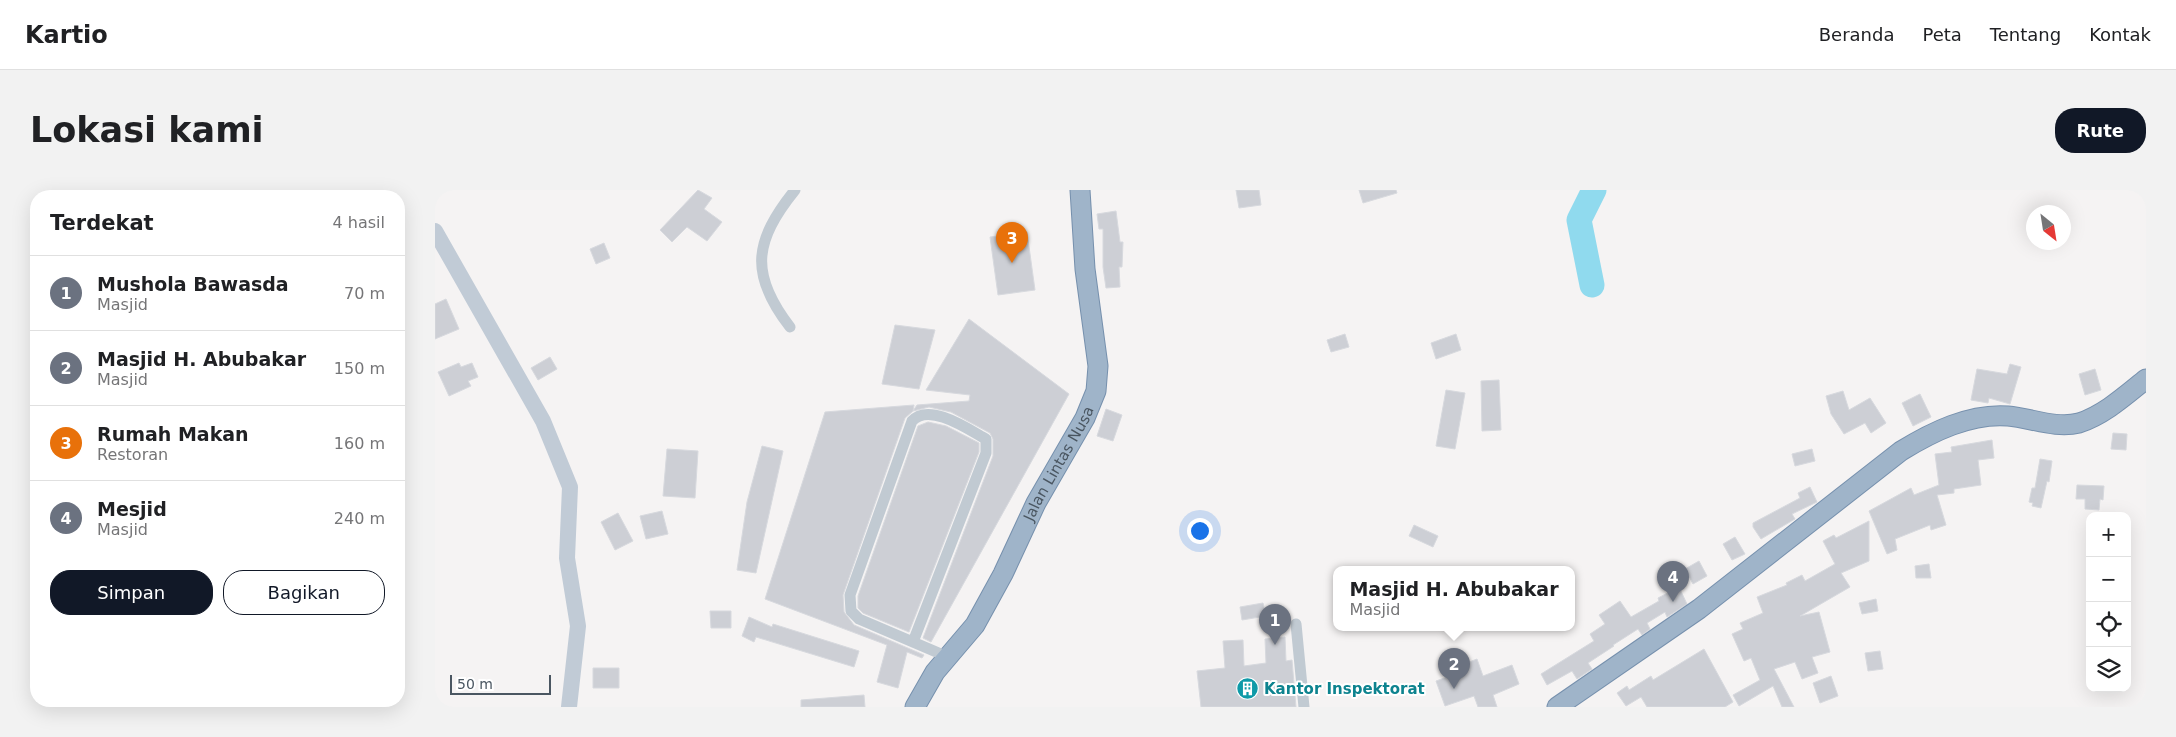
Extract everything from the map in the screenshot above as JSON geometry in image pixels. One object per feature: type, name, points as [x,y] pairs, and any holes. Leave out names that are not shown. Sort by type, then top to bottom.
[{"type":"highway","name":"Jalan Lintas Nusa","points":[[915,707],[925,688],[975,625],[1003,574],[1037,503],[1085,418],[1096,391],[1098,366],[1085,269],[1080,190]]},
{"type":"highway","points":[[1557,707],[1699,609],[1901,452],[1921,439],[1949,426],[1973,419],[2006,416],[2048,423],[2071,424],[2088,419],[2123,398],[2146,379]]},
{"type":"main road","points":[[435,231],[543,421],[570,487],[567,558],[578,626],[569,707]]},
{"type":"street","points":[[790,327],[772,302],[765,287],[761,266],[767,232],[795,190]]},
{"type":"street","points":[[913,642],[986,452],[988,442],[986,439],[949,419],[927,414],[917,415],[912,421],[850,595],[849,604],[859,619],[948,657]]},
{"type":"street","points":[[1296,624],[1305,707]]},
{"type":"building","points":[[698,190],[712,198],[704,209],[722,222],[707,241],[687,227],[672,242],[660,230]]},
{"type":"building","points":[[1236,190],[1259,190],[1261,205],[1239,208]]},
{"type":"building","points":[[1359,190],[1396,190],[1397,193],[1363,203]]},
{"type":"building","points":[[1116,211],[1120,242],[1123,242],[1122,267],[1119,267],[1120,287],[1106,288],[1103,267],[1103,229],[1099,229],[1097,214]]},
{"type":"building","points":[[1027,232],[1035,290],[998,295],[990,237]]},
{"type":"building","points":[[604,243],[610,258],[596,264],[590,249]]},
{"type":"building","points":[[446,299],[459,329],[435,339],[435,304]]},
{"type":"building","points":[[969,319],[1069,394],[931,642],[923,638],[993,456],[993,439],[990,433],[951,412],[929,407],[913,411],[917,405],[969,401],[970,395],[926,390]]},
{"type":"building","points":[[895,325],[935,330],[919,389],[882,384]]},
{"type":"building","points":[[1345,334],[1349,347],[1331,352],[1327,340]]},
{"type":"building","points":[[1456,334],[1461,350],[1436,359],[1431,343]]},
{"type":"building","points":[[550,357],[557,369],[538,380],[531,368]]},
{"type":"building","points":[[459,363],[461,367],[472,363],[478,377],[468,381],[471,386],[449,396],[438,372]]},
{"type":"building","points":[[2010,364],[2021,367],[2010,404],[1989,398],[1988,403],[1971,400],[1977,369],[2007,374]]},
{"type":"building","points":[[2095,369],[2101,390],[2085,395],[2079,374]]},
{"type":"building","points":[[1499,380],[1501,430],[1482,431],[1481,381]]},
{"type":"building","points":[[1446,390],[1465,393],[1455,449],[1436,446]]},
{"type":"building","points":[[1843,391],[1849,410],[1870,398],[1886,423],[1871,433],[1865,423],[1844,434],[1831,414],[1826,396]]},
{"type":"building","points":[[1920,394],[1931,417],[1913,426],[1902,403]]},
{"type":"building","points":[[914,405],[913,411],[905,418],[843,595],[844,612],[854,625],[924,655],[922,658],[907,652],[898,688],[877,682],[887,645],[765,599],[825,412]]},
{"type":"building","points":[[1106,409],[1122,415],[1113,441],[1097,436]]},
{"type":"building","points":[[928,422],[946,426],[979,443],[979,452],[909,632],[863,613],[858,608],[858,596],[918,426]]},
{"type":"building","points":[[2113,433],[2127,434],[2126,450],[2111,449]]},
{"type":"building","points":[[1992,440],[1994,458],[1978,460],[1981,485],[1954,489],[1954,493],[1937,495],[1946,525],[1931,530],[1930,525],[1895,539],[1897,550],[1887,554],[1869,511],[1911,488],[1914,495],[1939,485],[1935,454],[1952,452],[1951,447]]},
{"type":"building","points":[[762,446],[783,451],[756,573],[737,570],[747,502]]},
{"type":"building","points":[[667,449],[698,451],[695,498],[663,496]]},
{"type":"building","points":[[1812,449],[1815,461],[1795,466],[1792,454]]},
{"type":"building","points":[[2040,459],[2052,461],[2049,482],[2047,481],[2041,508],[2032,506],[2033,503],[2029,502],[2032,488],[2035,488]]},
{"type":"building","points":[[2077,485],[2104,486],[2103,500],[2100,499],[2099,510],[2085,509],[2085,499],[2076,499]]},
{"type":"building","points":[[1810,487],[1817,502],[1792,514],[1795,519],[1761,539],[1753,527],[1753,523],[1800,498],[1798,493]]},
{"type":"building","points":[[662,511],[668,534],[646,539],[640,516]]},
{"type":"building","points":[[618,513],[633,541],[615,550],[601,522]]},
{"type":"building","points":[[1869,521],[1869,561],[1841,573],[1850,587],[1800,616],[1819,612],[1830,652],[1812,657],[1818,673],[1802,679],[1795,662],[1774,669],[1794,707],[1782,707],[1773,686],[1739,706],[1733,695],[1760,680],[1751,658],[1744,661],[1732,634],[1743,629],[1740,623],[1763,613],[1757,597],[1787,585],[1786,583],[1802,575],[1805,581],[1835,564],[1823,541],[1834,535],[1836,538]]},
{"type":"building","points":[[1414,525],[1438,536],[1433,547],[1409,536]]},
{"type":"building","points":[[1735,537],[1745,554],[1732,560],[1723,544]]},
{"type":"building","points":[[1699,561],[1707,576],[1693,584],[1685,569]]},
{"type":"building","points":[[1929,564],[1931,578],[1916,578],[1915,566]]},
{"type":"building","points":[[1679,587],[1687,604],[1667,617],[1665,612],[1647,623],[1650,629],[1642,635],[1638,629],[1613,645],[1588,663],[1592,669],[1577,679],[1572,671],[1547,685],[1541,674],[1594,641],[1590,634],[1605,624],[1599,615],[1620,601],[1631,617],[1659,601],[1658,598]]},
{"type":"building","points":[[1876,599],[1878,611],[1862,614],[1859,603]]},
{"type":"building","points":[[1263,603],[1266,616],[1242,620],[1240,607]]},
{"type":"building","points":[[710,611],[731,611],[731,628],[711,628]]},
{"type":"building","points":[[749,617],[772,627],[773,624],[859,651],[854,667],[756,637],[754,642],[742,636]]},
{"type":"building","name":"Kantor Inspektorat","points":[[1285,637],[1286,661],[1292,660],[1296,707],[1201,707],[1197,671],[1225,668],[1223,641],[1243,640],[1244,666],[1266,663],[1265,639]]},
{"type":"building","points":[[1704,649],[1733,702],[1725,707],[1647,707],[1641,697],[1626,706],[1617,693],[1627,686],[1629,690],[1651,676],[1653,680]]},
{"type":"building","points":[[1880,651],[1883,669],[1868,671],[1865,653]]},
{"type":"building","points":[[1477,659],[1483,676],[1512,665],[1519,684],[1493,695],[1497,707],[1478,707],[1474,696],[1445,706],[1436,681],[1467,670],[1464,664]]},
{"type":"building","points":[[593,668],[619,668],[619,688],[593,688]]},
{"type":"building","points":[[1831,676],[1838,696],[1820,703],[1813,683]]},
{"type":"building","points":[[864,695],[865,707],[801,707],[801,700]]},
{"type":"waterway","points":[[1592,285],[1579,220],[1594,190]]},
{"type":"place","name":"Rumah Makan","points":[[1012,263]]},
{"type":"place","name":"Mesjid","points":[[1673,602]]},
{"type":"place","name":"Mushola Bawasda","points":[[1275,645]]},
{"type":"place","name":"Kantor Inspektorat","points":[[1248,689]]},
{"type":"place","name":"Masjid H. Abubakar","points":[[1454,689]]}]
